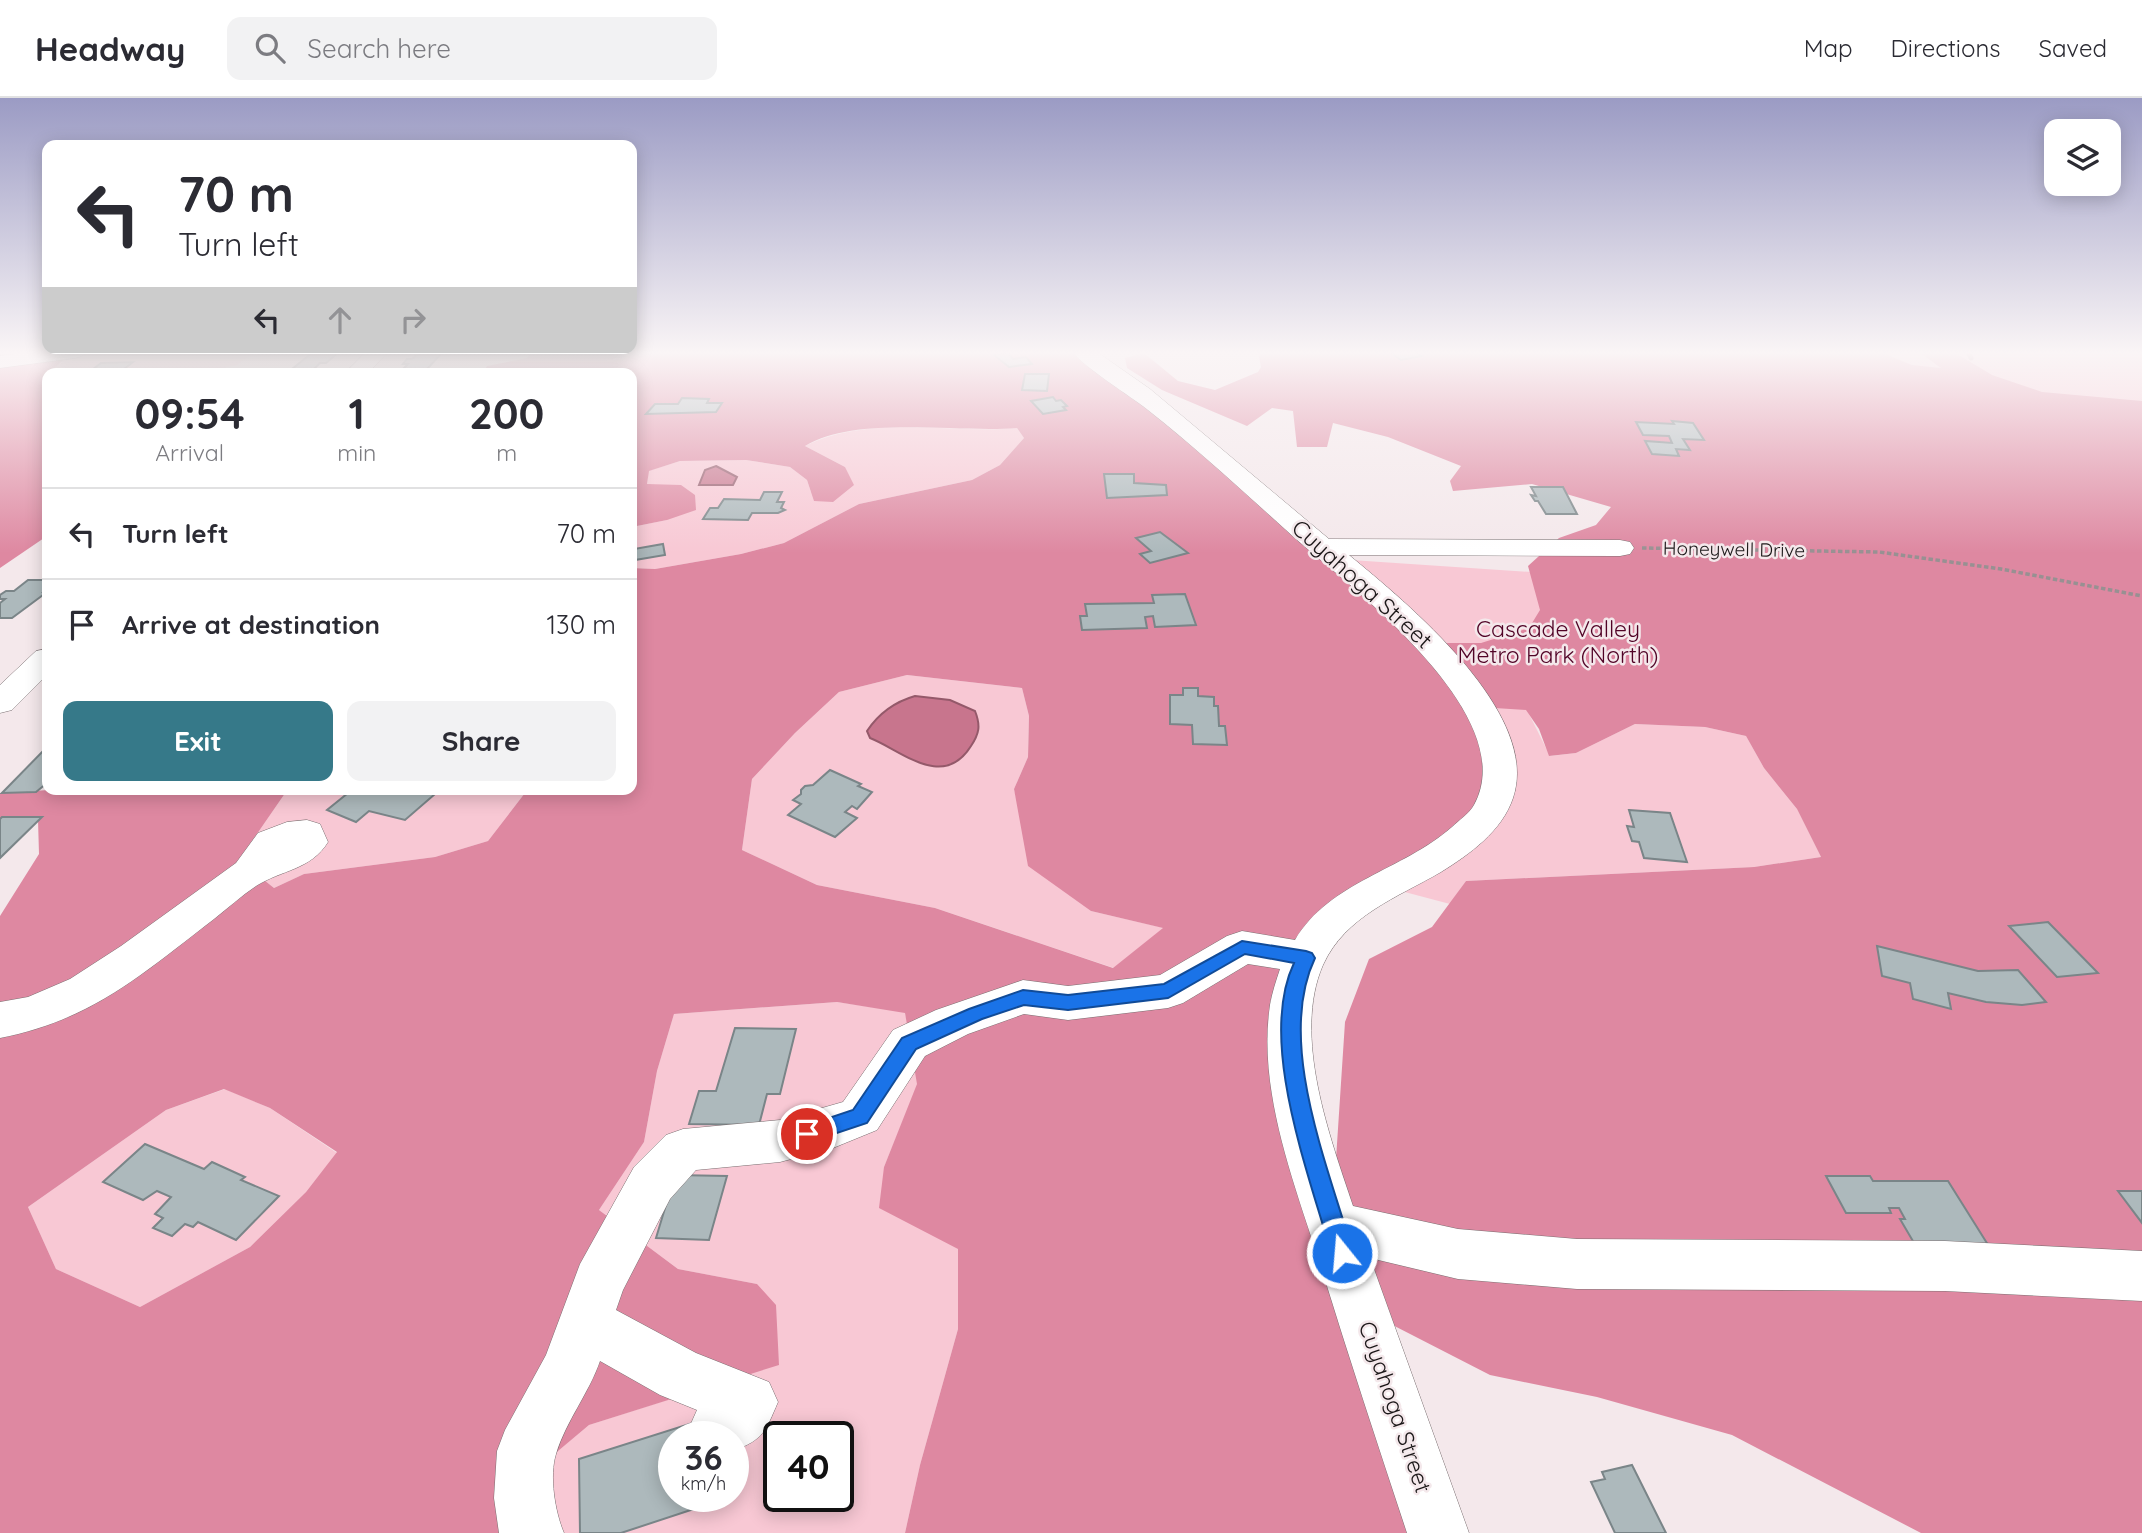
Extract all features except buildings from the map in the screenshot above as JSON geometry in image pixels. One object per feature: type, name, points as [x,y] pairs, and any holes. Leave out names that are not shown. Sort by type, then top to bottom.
[{"type":"street","name":"Cuyahoga Street","points":[[1173,419],[1423,636],[1459,677],[1490,730],[1499,758],[1500,777],[1496,797],[1486,817],[1471,832],[1350,905],[1325,925],[1298,975],[1292,1004],[1293,1080],[1334,1226],[1438,1533]]},
{"type":"street","points":[[1322,547],[1620,548]]},
{"type":"street","points":[[0,703],[42,663]]},
{"type":"street","points":[[0,1020],[50,1009],[89,990],[248,873]]},
{"type":"street","points":[[533,1533],[528,1528],[524,1498],[526,1451],[569,1369],[599,1282],[652,1182],[683,1150],[780,1141],[833,1127],[860,1116],[909,1043],[952,1022],[1023,997],[1068,1003],[1168,991],[1242,947],[1306,958]]},
{"type":"street","points":[[1334,1226],[1458,1254],[1577,1264],[1945,1266],[2142,1276]]},
{"type":"street","points":[[586,1323],[680,1375],[749,1402],[737,1421]]},
{"type":"path","name":"Honeywell Drive","points":[[1620,548],[1879,552],[2001,569],[2142,596]]},
{"type":"green space","points":[[0,419],[42,419],[42,539],[0,568]]},
{"type":"green space","name":"Cascade Valley Metro Park (North)","points":[[637,419],[1173,419],[1429,643],[1481,643],[1529,628],[1540,610],[1528,566],[1559,538],[1596,525],[1611,507],[1532,484],[1453,491],[1450,481],[1461,466],[1388,437],[1333,423],[1327,447],[1297,447],[1294,419],[2142,419],[2142,1533],[1921,1533],[1732,1435],[1597,1397],[1490,1375],[1375,1316],[1336,1159],[1345,1022],[1369,959],[1432,927],[1466,881],[1754,867],[1821,857],[1797,809],[1764,768],[1746,736],[1705,727],[1635,724],[1576,753],[1549,756],[1539,729],[1526,710],[1479,707],[1499,759],[1500,777],[1493,805],[1477,827],[1454,846],[1369,891],[1344,907],[1324,926],[1299,973],[1292,998],[1290,1025],[1293,1078],[1309,1147],[1369,1336],[1438,1533],[905,1533],[920,1465],[958,1329],[958,1249],[879,1208],[884,1167],[917,1084],[905,1013],[837,1002],[674,1014],[657,1071],[644,1142],[599,1210],[678,1269],[757,1284],[776,1305],[779,1365],[589,1425],[501,1499],[515,1533],[0,1533],[0,916],[39,854],[38,820],[0,819],[0,793],[42,790],[42,795],[284,795],[239,860],[274,888],[304,874],[435,857],[488,841],[523,795],[637,795],[637,568],[655,569],[741,554],[784,543],[859,504],[972,480],[1000,465],[1024,438],[1017,428],[907,427],[851,431],[826,437],[805,446],[845,467],[854,485],[833,502],[814,501],[807,480],[790,467],[746,460],[680,461],[649,471],[647,484],[681,485],[695,495],[696,510],[637,526]],"holes":[[[907,675],[1022,688],[1029,716],[1028,757],[1014,789],[1028,866],[1091,911],[1163,928],[1113,968],[935,908],[817,885],[742,850],[752,779],[795,733],[839,692]],[[224,1089],[270,1108],[337,1152],[306,1192],[250,1247],[140,1307],[56,1269],[28,1207],[166,1110]]]},
{"type":"green space","points":[[1230,419],[1257,419],[1247,426]]},
{"type":"green space","name":"Cascade Valley Metro Park (North)","points":[[1912,419],[2142,419],[2142,748],[1527,710],[1550,756],[1576,753],[1635,724],[1705,727],[1746,736],[1764,768],[1797,809],[1821,857],[1754,867],[1466,881],[1450,904],[1382,886],[1336,559],[2117,611]]},
{"type":"green space","points":[[882,428],[1017,428],[1024,438],[1000,465],[972,480],[859,504],[784,543],[741,554],[655,569],[637,568],[637,526],[667,520],[647,485],[648,471],[680,461],[746,460],[790,467],[807,480],[811,492],[845,467],[805,446],[830,436]]},
{"type":"green space","points":[[907,675],[1022,688],[1029,716],[1028,757],[1014,789],[1021,819],[1091,911],[1164,928],[1114,968],[935,908],[817,885],[742,850],[752,779],[795,733],[839,692]]},
{"type":"green space","points":[[284,795],[523,795],[488,841],[435,857],[304,874],[274,888],[239,860]]},
{"type":"green space","points":[[837,1002],[905,1012],[918,1084],[884,1167],[958,1249],[958,1329],[920,1465],[905,1533],[515,1533],[500,1499],[589,1425],[779,1364],[757,1284],[678,1269],[599,1210],[644,1142],[657,1071],[674,1014]]},
{"type":"green space","points":[[225,1089],[270,1108],[337,1153],[306,1192],[250,1247],[140,1307],[56,1269],[28,1207],[166,1110]]},
{"type":"shaded area","points":[[716,466],[737,477],[733,485],[699,485],[705,470]]},
{"type":"shaded area","points":[[915,696],[950,700],[975,711],[978,721],[977,734],[960,759],[948,765],[922,763],[870,738],[867,731],[882,714],[900,701]]},
{"type":"route","points":[[807,1134],[860,1116],[909,1043],[952,1022],[1023,997],[1068,1003],[1168,991],[1242,947],[1306,958],[1298,975],[1292,1004],[1290,1041],[1293,1080],[1342,1253]]}]
